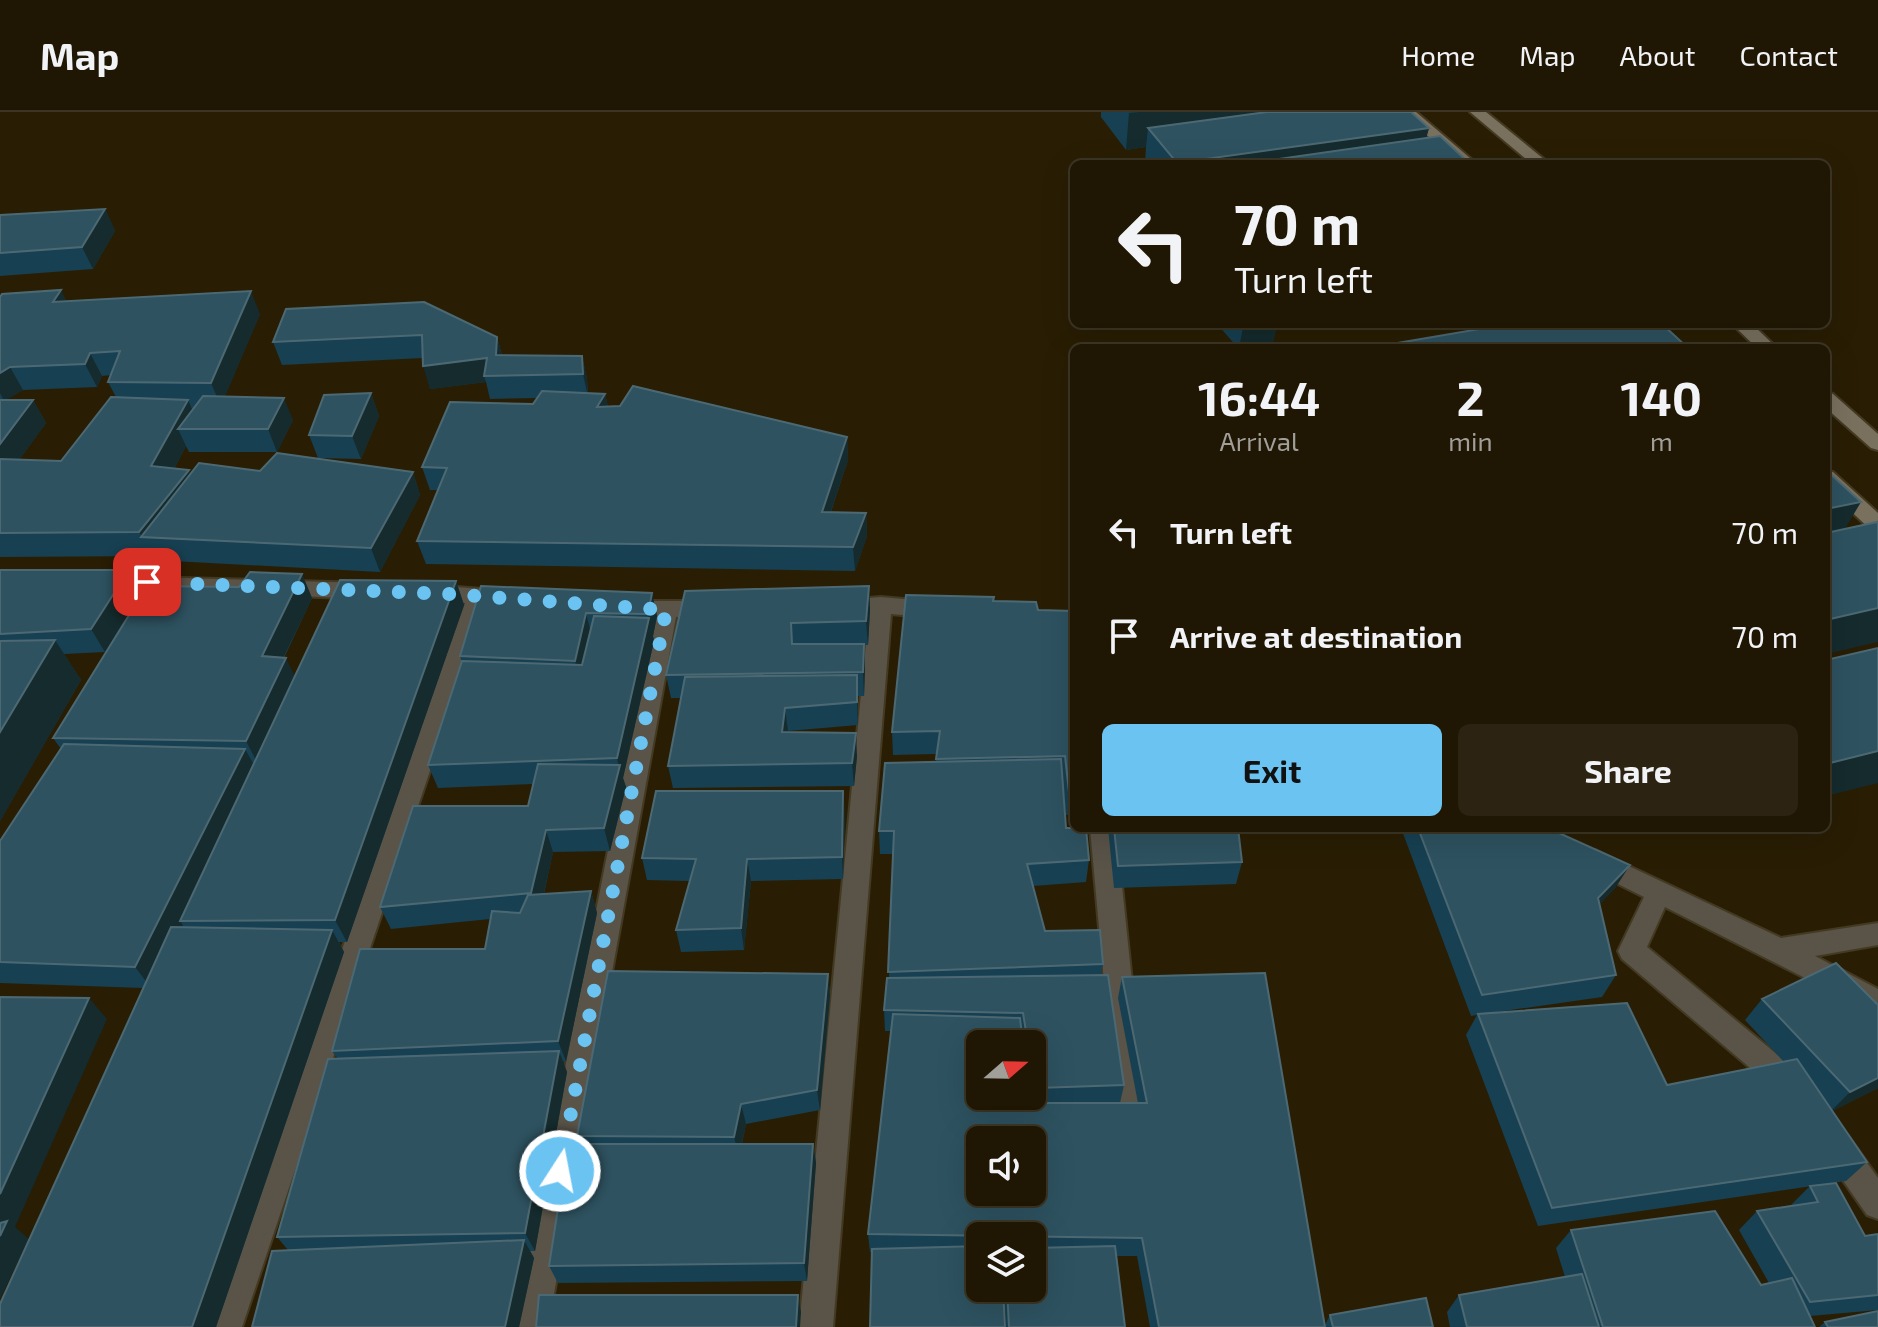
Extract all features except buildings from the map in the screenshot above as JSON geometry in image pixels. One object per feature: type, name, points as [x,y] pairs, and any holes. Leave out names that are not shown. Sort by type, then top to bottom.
[{"type":"main road","points":[[1407,112],[1464,160]]},
{"type":"main road","points":[[1477,112],[1537,160]]},
{"type":"main road","points":[[1746,328],[1764,344]]},
{"type":"main road","points":[[1830,402],[1878,444]]},
{"type":"main road","points":[[1830,481],[1878,525]]},
{"type":"street","points":[[88,583],[147,582],[393,592],[536,602]]},
{"type":"street","points":[[225,1327],[478,597]]},
{"type":"street","points":[[816,1327],[881,605]]},
{"type":"street","points":[[819,606],[881,605],[955,611]]},
{"type":"street","points":[[609,608],[728,608]]},
{"type":"street","points":[[531,1327],[666,610]]},
{"type":"street","points":[[1103,832],[1136,1170]]},
{"type":"street","points":[[1567,847],[1779,950],[1878,1003]]},
{"type":"street","points":[[1659,892],[1632,951],[1804,1096],[1878,1204]]},
{"type":"street","points":[[1779,950],[1878,934]]},
{"type":"route","points":[[147,582],[449,594],[666,610],[560,1171]]}]
